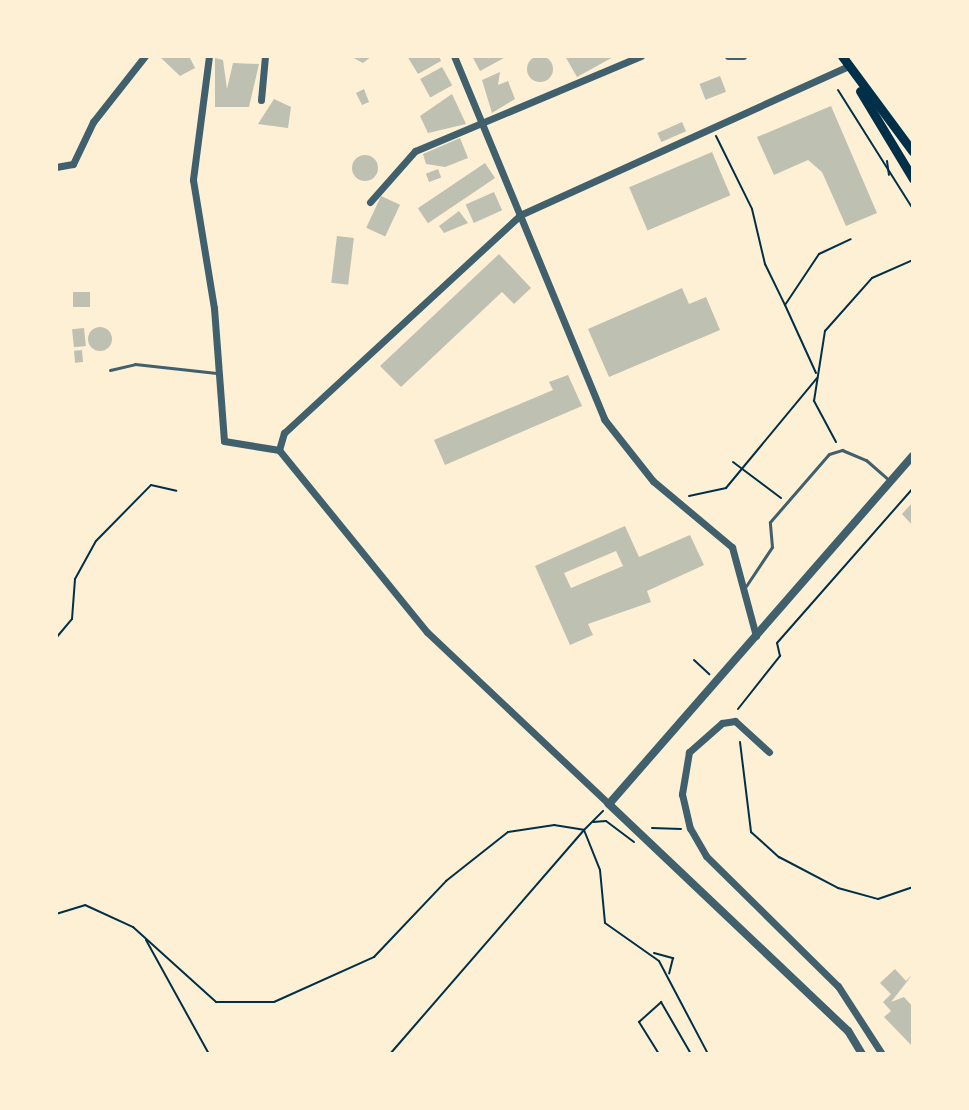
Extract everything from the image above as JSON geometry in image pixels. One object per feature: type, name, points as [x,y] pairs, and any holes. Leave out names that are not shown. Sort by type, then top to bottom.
[{"type":"main road","points":[[842,56],[913,179]]},
{"type":"main road","points":[[859,88],[913,152]]},
{"type":"street","points":[[56,167],[73,164],[93,122],[145,56]]},
{"type":"street","points":[[209,56],[193,180],[224,441],[279,450],[427,632],[848,1031],[862,1054]]},
{"type":"street","points":[[261,100],[265,56]]},
{"type":"street","points":[[454,56],[604,419],[653,481],[732,547],[746,586],[756,636]]},
{"type":"street","points":[[370,202],[411,154],[483,126],[641,56]]},
{"type":"street","points":[[728,56],[743,56]]},
{"type":"street","points":[[279,450],[284,433],[520,215],[847,67]]},
{"type":"street","points":[[609,804],[913,456]]},
{"type":"street","points":[[769,752],[735,721],[722,723],[686,764],[682,794],[693,835],[724,875],[838,986],[882,1054]]},
{"type":"lane","points":[[110,370],[135,364],[218,373]]},
{"type":"lane","points":[[746,586],[772,547],[768,529],[785,501],[829,454],[842,450],[890,482]]},
{"type":"path","points":[[838,90],[889,176],[913,209]]},
{"type":"path","points":[[714,131],[752,209],[765,264],[818,378]]},
{"type":"path","points":[[785,305],[819,254],[851,239]]},
{"type":"path","points":[[842,450],[819,417],[818,378],[825,331],[841,306],[872,278],[913,260]]},
{"type":"path","points":[[688,496],[716,494],[818,378]]},
{"type":"path","points":[[733,462],[785,501]]},
{"type":"path","points":[[56,638],[72,619],[75,579],[96,541],[151,485],[176,491]]},
{"type":"path","points":[[722,723],[759,692],[755,681],[780,656],[777,643],[913,488]]},
{"type":"path","points":[[694,660],[710,675]]},
{"type":"path","points":[[735,721],[751,832],[779,857],[838,888],[878,899],[913,887]]},
{"type":"path","points":[[390,1054],[609,804]]},
{"type":"path","points":[[591,823],[606,821],[635,842]]},
{"type":"path","points":[[56,914],[85,905],[145,938],[216,1002],[274,1002],[374,957],[446,881],[508,832],[554,825],[584,830]]},
{"type":"path","points":[[650,827],[693,835]]},
{"type":"path","points":[[584,830],[600,870],[605,923],[653,954],[673,958],[669,977]]},
{"type":"path","points":[[145,938],[209,1054]]},
{"type":"path","points":[[653,954],[669,977],[708,1054]]},
{"type":"path","points":[[659,1054],[639,1022],[661,1002],[691,1054]]},
{"type":"building","points":[[159,56],[189,56],[195,68],[180,76]]},
{"type":"building","points":[[350,56],[372,56],[363,63]]},
{"type":"building","points":[[407,56],[439,56],[441,61],[418,74]]},
{"type":"building","points":[[472,56],[503,56],[504,58],[480,71]]},
{"type":"building","points":[[540,56],[549,60],[553,69],[549,78],[540,82],[531,78],[527,69],[531,60]]},
{"type":"building","points":[[565,56],[615,56],[577,77]]},
{"type":"building","points":[[215,58],[223,60],[227,89],[233,63],[259,64],[249,107],[215,107]]},
{"type":"building","points":[[442,67],[452,85],[430,97],[420,79]]},
{"type":"building","points":[[500,72],[498,85],[508,81],[515,99],[492,113],[482,80]]},
{"type":"building","points":[[720,76],[726,92],[706,100],[699,84]]},
{"type":"building","points":[[364,89],[369,102],[362,105],[356,93]]},
{"type":"building","points":[[452,94],[466,124],[428,133],[420,116]]},
{"type":"building","points":[[274,99],[291,107],[288,128],[258,124]]},
{"type":"building","points":[[831,106],[877,213],[846,226],[822,172],[808,160],[774,175],[757,137]]},
{"type":"building","points":[[682,122],[686,131],[661,142],[657,133]]},
{"type":"building","points":[[460,138],[468,158],[445,167],[426,164],[423,154]]},
{"type":"building","points":[[712,152],[730,195],[648,230],[629,187]]},
{"type":"building","points":[[365,155],[374,159],[378,168],[374,177],[365,181],[356,177],[352,168],[356,159]]},
{"type":"building","points":[[485,163],[495,178],[428,223],[418,208]]},
{"type":"building","points":[[438,169],[441,177],[429,182],[426,174]]},
{"type":"building","points":[[494,192],[502,210],[474,223],[466,205]]},
{"type":"building","points":[[381,196],[400,205],[385,237],[366,228]]},
{"type":"building","points":[[459,211],[468,223],[444,233],[439,226]]},
{"type":"building","points":[[337,236],[354,238],[348,285],[331,283]]},
{"type":"building","points":[[499,254],[531,288],[514,304],[502,292],[401,387],[380,366]]},
{"type":"building","points":[[682,288],[689,304],[706,297],[720,330],[609,377],[588,329]]},
{"type":"building","points":[[73,292],[90,292],[90,307],[73,307]]},
{"type":"building","points":[[100,327],[109,330],[112,339],[109,348],[100,351],[91,348],[88,339],[91,330]]},
{"type":"building","points":[[84,328],[86,346],[74,347],[72,329]]},
{"type":"building","points":[[82,350],[83,362],[75,363],[74,351]]},
{"type":"building","points":[[568,375],[582,406],[445,465],[434,440],[553,390],[549,382]]},
{"type":"building","points":[[913,502],[913,526],[902,514]]},
{"type":"building","points":[[625,526],[639,557],[690,535],[704,565],[647,591],[651,602],[588,624],[593,635],[570,645],[535,566]],"holes":[[[616,551],[623,566],[571,588],[564,573]]]},
{"type":"building","points":[[895,969],[906,981],[913,974],[891,1002],[904,997],[913,1007],[913,1047],[884,1017],[891,1011],[883,1002],[891,994],[880,983]]}]
